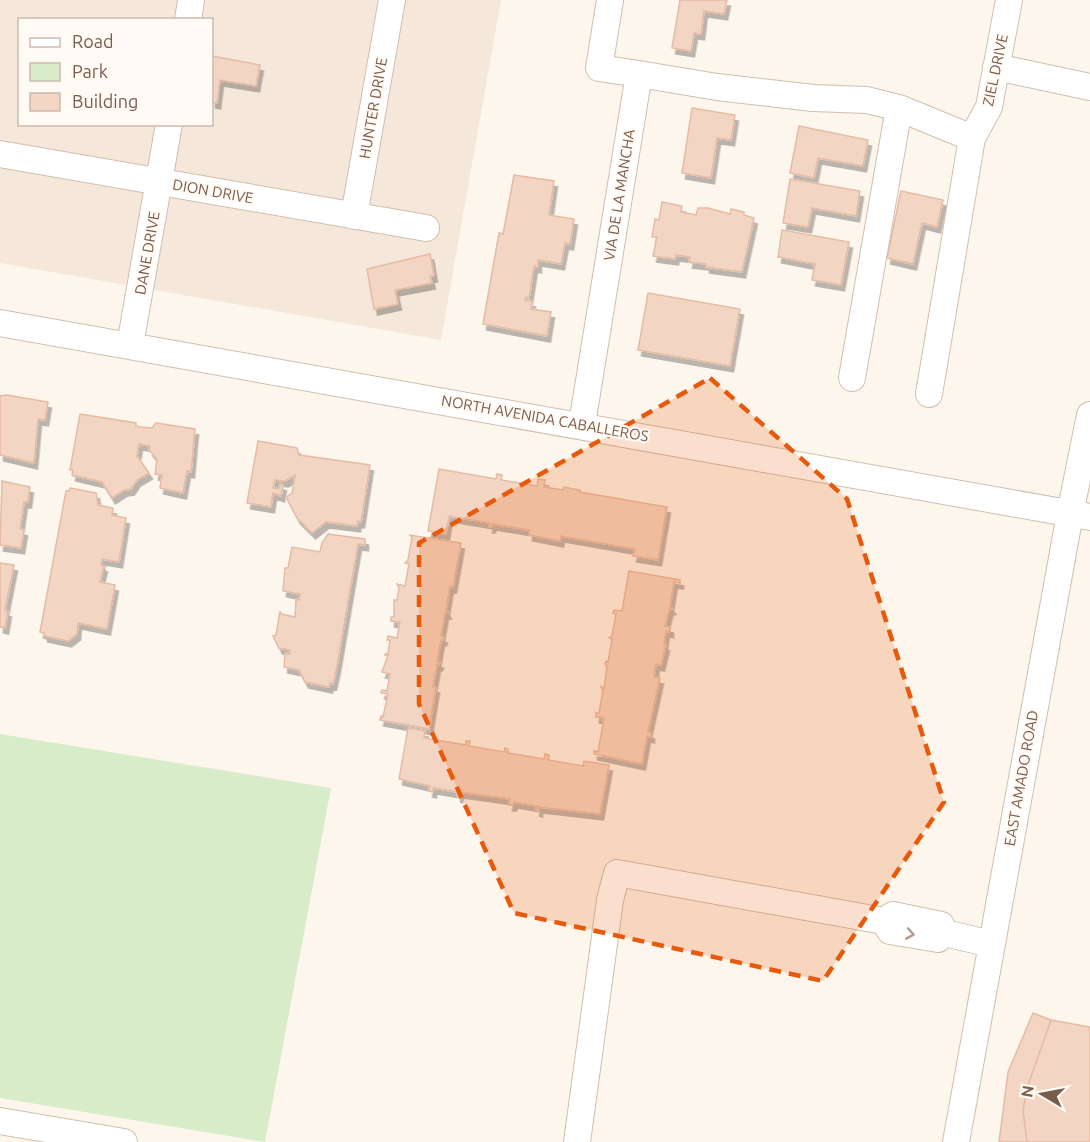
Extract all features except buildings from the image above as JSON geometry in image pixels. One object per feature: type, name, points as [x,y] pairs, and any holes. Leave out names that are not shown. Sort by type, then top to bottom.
[{"type":"street","points":[[188,18],[191,0]]},
{"type":"street","name":"HUNTER DRIVE","points":[[354,216],[392,0]]},
{"type":"street","points":[[610,0],[599,68],[728,88],[813,98],[867,100],[899,108],[972,138]]},
{"type":"street","name":"ZIEL DRIVE","points":[[928,394],[972,138],[989,107],[1009,0]]},
{"type":"street","points":[[996,67],[1090,87]]},
{"type":"street","name":"VIA DE LA MANCHA","points":[[582,424],[639,74]]},
{"type":"street","points":[[852,378],[899,108]]},
{"type":"street","name":"DANE DRIVE","points":[[130,345],[170,126]]},
{"type":"street","name":"DION DRIVE","points":[[0,154],[426,228]]},
{"type":"street","name":"NORTH AVENIDA CABALLEROS","points":[[0,323],[582,424],[1080,515]]},
{"type":"street","name":"EAST AMADO ROAD","points":[[956,1142],[992,944],[1080,515],[1090,415]]},
{"type":"street","points":[[577,1142],[610,900],[617,873],[884,921],[893,915],[940,925],[945,933],[992,944]]},
{"type":"street","points":[[0,1121],[124,1142]]},
{"type":"highlighted area","points":[[710,378],[847,499],[944,802],[823,981],[514,913],[419,704],[419,543]]},
{"type":"shaded area","points":[[0,0],[501,0],[441,340],[0,263]]},
{"type":"green space","points":[[0,734],[331,788],[265,1142],[0,1098]]}]
